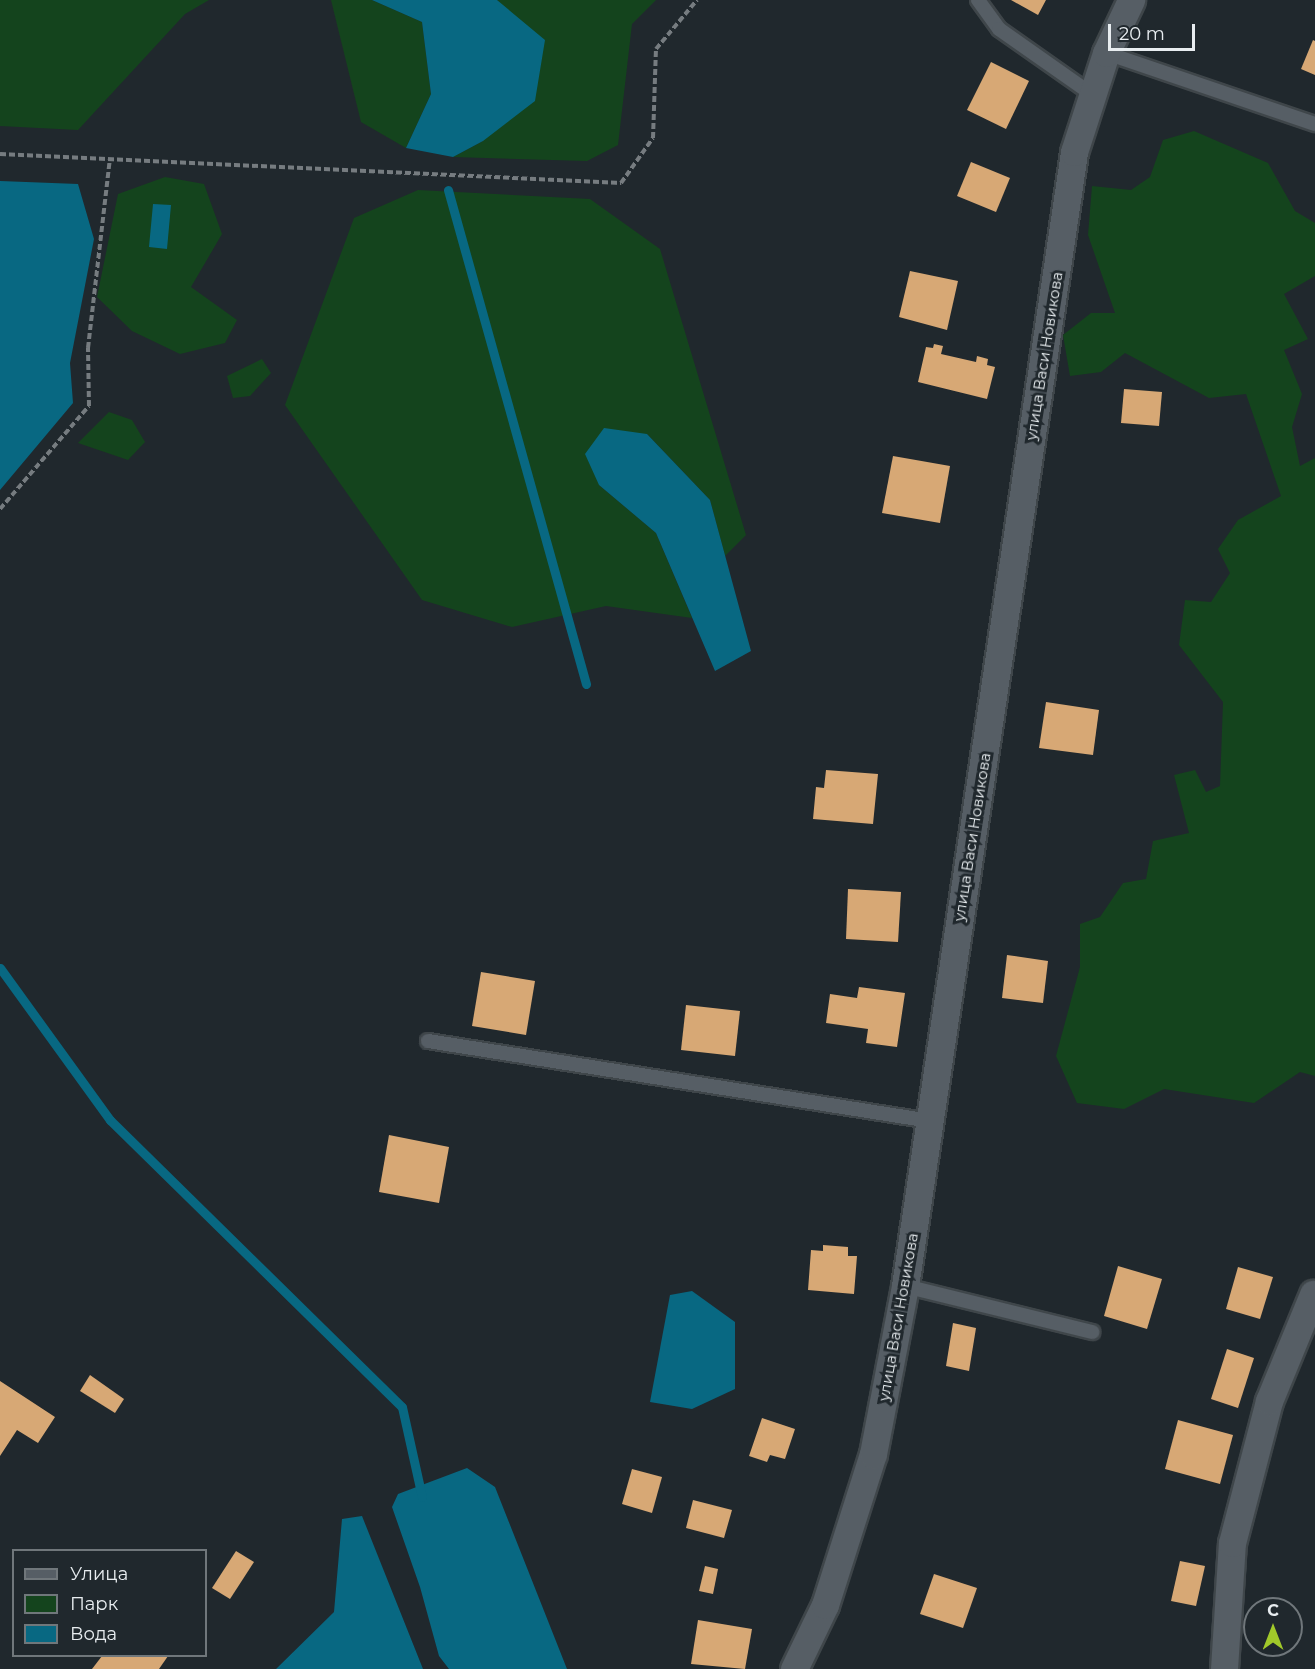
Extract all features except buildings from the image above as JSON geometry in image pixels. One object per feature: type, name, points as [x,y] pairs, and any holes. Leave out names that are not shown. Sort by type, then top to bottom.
[{"type":"street","name":"улица Васи Новикова","points":[[794,1669],[825,1605],[873,1454],[905,1286],[1074,152],[1106,53],[1131,0]]},
{"type":"street","points":[[1224,1669],[1232,1543],[1269,1401],[1313,1294]]},
{"type":"lane","points":[[978,0],[999,29],[1093,95]]},
{"type":"lane","points":[[1106,53],[1315,124]]},
{"type":"lane","points":[[428,1041],[930,1120]]},
{"type":"lane","points":[[905,1286],[1092,1332]]},
{"type":"path","points":[[0,154],[621,183],[653,138],[656,49],[697,0]]},
{"type":"path","points":[[0,509],[89,406],[88,348],[110,159]]},
{"type":"green space","points":[[0,0],[209,0],[185,14],[78,130],[0,126]]},
{"type":"green space","points":[[331,0],[372,0],[422,22],[431,94],[406,148],[361,122]]},
{"type":"green space","points":[[497,0],[656,0],[632,24],[618,145],[587,161],[453,157],[483,141],[507,11]]},
{"type":"green space","points":[[1194,131],[1268,163],[1295,211],[1315,223],[1315,276],[1284,294],[1308,339],[1284,350],[1302,394],[1292,427],[1300,466],[1315,458],[1315,1076],[1300,1072],[1254,1103],[1164,1089],[1124,1109],[1077,1103],[1056,1056],[1080,967],[1080,924],[1100,917],[1123,883],[1146,879],[1153,841],[1189,833],[1174,775],[1195,770],[1206,792],[1220,786],[1223,702],[1179,645],[1185,600],[1211,602],[1230,573],[1218,549],[1238,520],[1281,496],[1246,394],[1209,398],[1125,353],[1101,372],[1070,376],[1063,335],[1091,313],[1115,313],[1088,235],[1092,186],[1131,190],[1150,177],[1163,140]]},
{"type":"green space","points":[[165,177],[204,184],[222,234],[191,287],[237,320],[225,343],[180,354],[132,331],[97,297],[118,194]]},
{"type":"green space","points":[[418,190],[590,199],[660,249],[746,535],[725,556],[710,500],[647,434],[599,485],[656,533],[692,618],[606,606],[512,627],[422,600],[285,405],[354,218]]},
{"type":"green space","points":[[262,359],[271,373],[250,396],[233,398],[227,376]]},
{"type":"green space","points":[[109,412],[132,420],[145,442],[128,460],[78,443]]},
{"type":"water","points":[[372,0],[497,0],[545,40],[535,101],[483,141],[453,157],[406,148],[431,94],[422,22]]},
{"type":"water","points":[[0,181],[78,184],[94,239],[70,363],[73,403],[0,490]]},
{"type":"water","points":[[153,204],[171,205],[167,249],[149,247]]},
{"type":"water","points":[[604,428],[647,434],[710,500],[751,651],[715,671],[656,533],[599,485],[585,454]]},
{"type":"water","points":[[692,1291],[735,1322],[735,1389],[692,1409],[650,1402],[670,1295]]},
{"type":"water","points":[[467,1468],[495,1487],[567,1669],[449,1669],[439,1656],[420,1587],[392,1507],[398,1494]]},
{"type":"water","points":[[362,1516],[423,1669],[276,1669],[334,1612],[342,1519]]},
{"type":"waterway","points":[[448,190],[586,684]]},
{"type":"waterway","points":[[0,968],[110,1120],[402,1407],[422,1497]]}]
